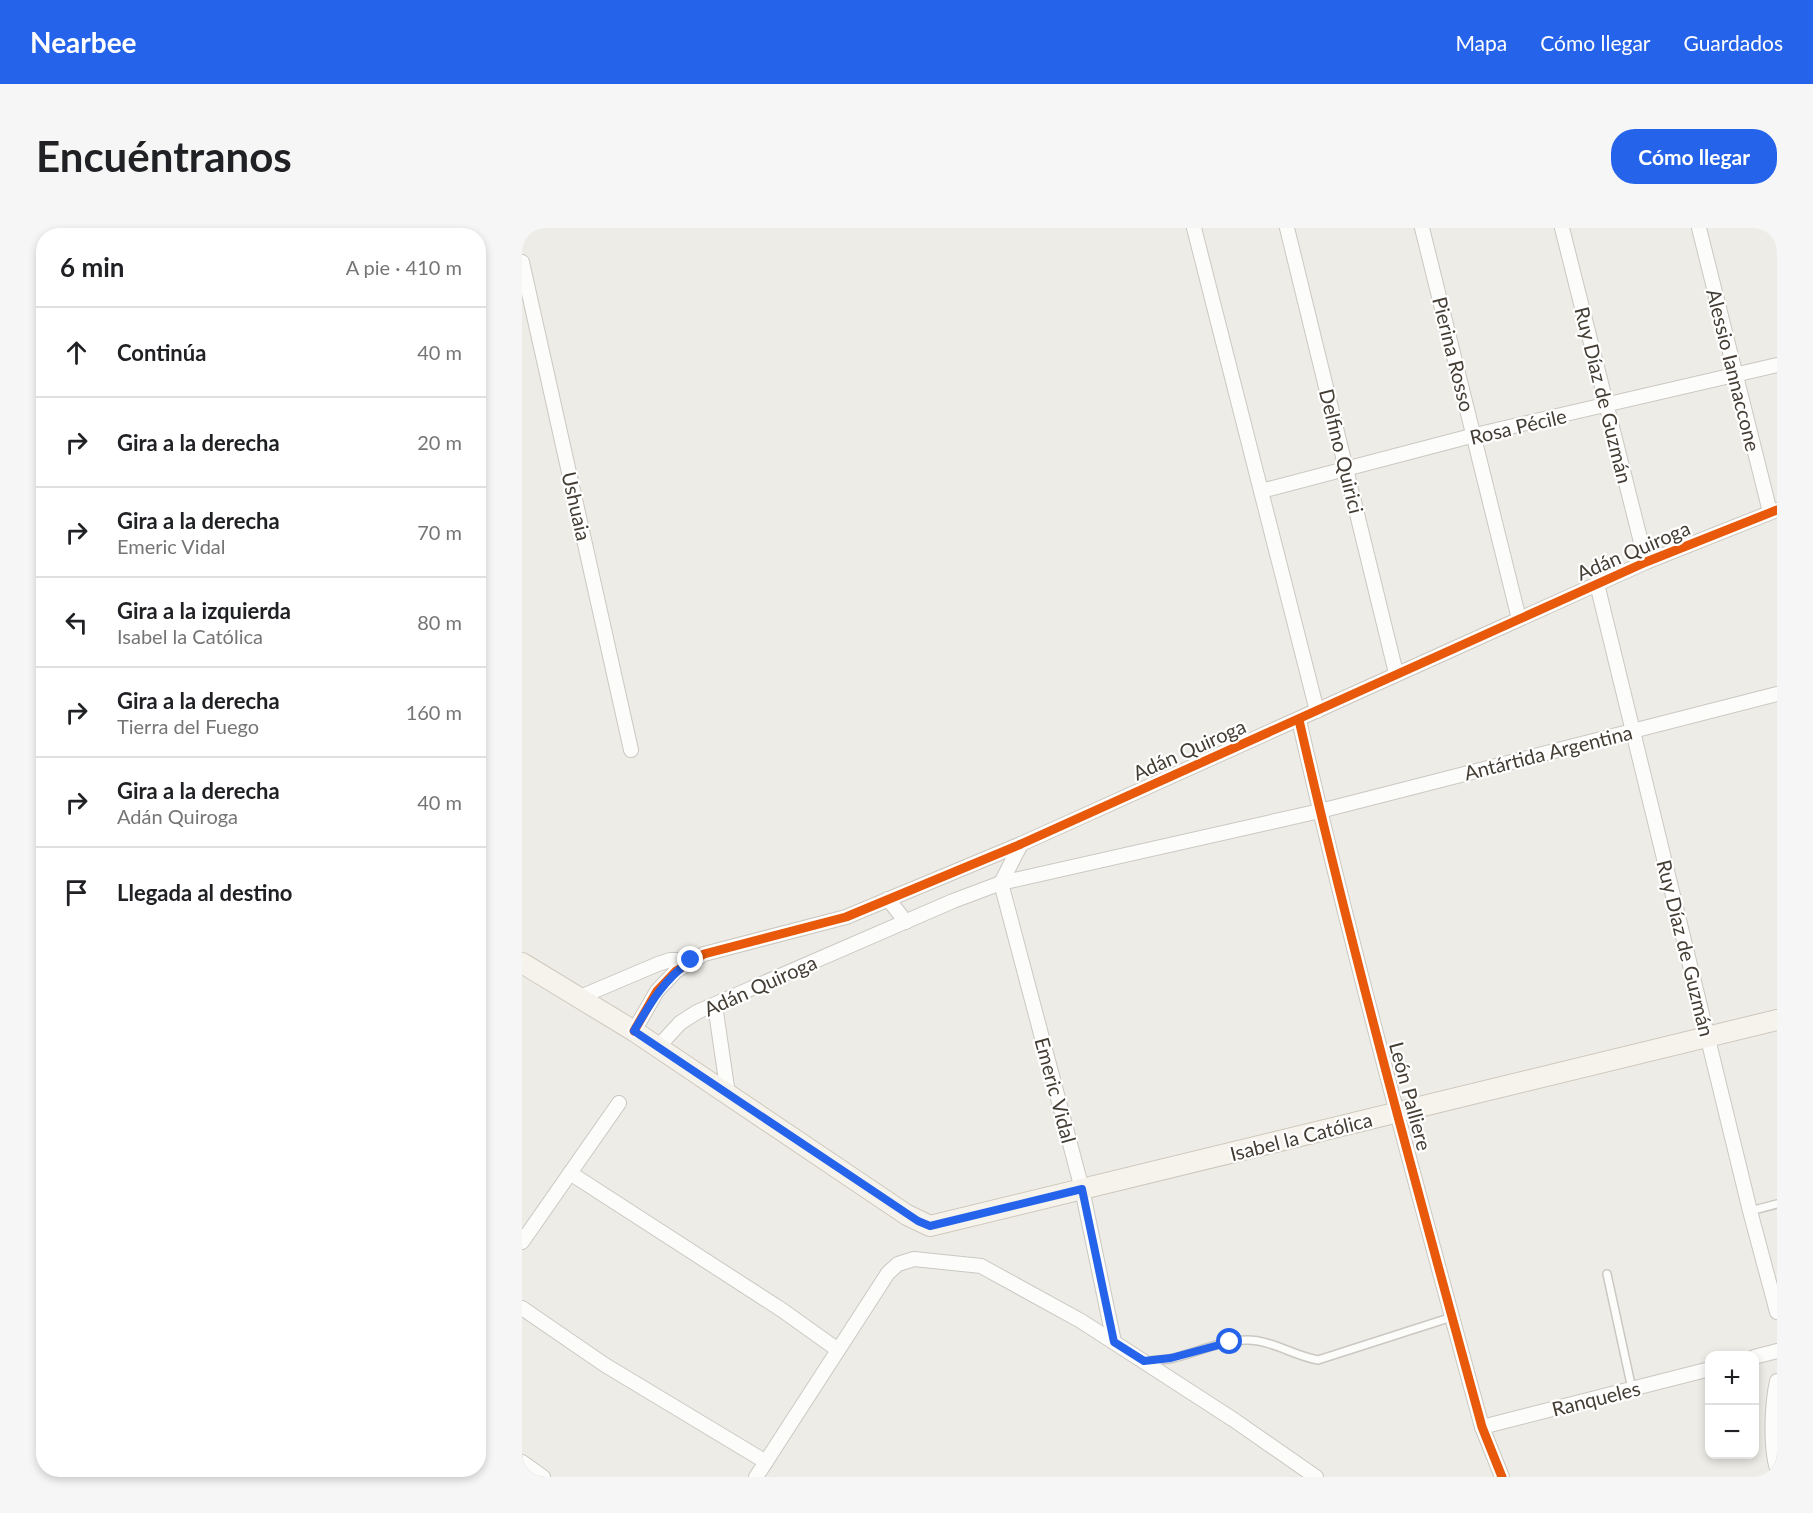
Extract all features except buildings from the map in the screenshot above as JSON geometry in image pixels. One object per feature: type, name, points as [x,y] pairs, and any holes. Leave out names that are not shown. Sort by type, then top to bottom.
[{"type":"main road","points":[[522,963],[634,1031],[728,1094]]},
{"type":"main road","name":"Isabel la Católica","points":[[728,1094],[907,1215],[930,1226],[1777,1020]]},
{"type":"street","points":[[1194,228],[1317,711]]},
{"type":"street","name":"Delfino Quirici","points":[[1287,228],[1396,673]]},
{"type":"street","name":"Pierina Rosso","points":[[1422,228],[1519,620]]},
{"type":"street","name":"Ruy Díaz de Guzmán","points":[[1562,228],[1646,562]]},
{"type":"street","name":"Alessio Iannaccone","points":[[1699,228],[1735,373],[1773,511]]},
{"type":"street","name":"Ushuaia","points":[[522,262],[631,750]]},
{"type":"street","name":"Rosa Pécile","points":[[1261,491],[1475,435],[1777,365]]},
{"type":"street","name":"Adán Quiroga","points":[[634,1031],[657,991],[691,960],[704,954],[846,917],[1021,844],[1646,562],[1773,511]]},
{"type":"street","name":"Ruy Díaz de Guzmán","points":[[1597,584],[1750,1211],[1777,1312]]},
{"type":"street","name":"Antártida Argentina","points":[[1320,811],[1777,694]]},
{"type":"street","name":"León Palliere","points":[[1299,720],[1397,1112],[1482,1427],[1502,1477]]},
{"type":"street","name":"Adán Quiroga","points":[[658,1047],[680,1023],[715,1005],[1001,883],[1320,811]]},
{"type":"street","points":[[1001,883],[1021,844]]},
{"type":"street","name":"Emeric Vidal","points":[[1001,883],[1082,1189],[1114,1342]]},
{"type":"street","points":[[888,899],[906,922]]},
{"type":"street","points":[[579,997],[670,960],[691,960]]},
{"type":"street","points":[[715,1005],[728,1094]]},
{"type":"street","points":[[522,1242],[619,1103]]},
{"type":"street","points":[[570,1173],[782,1310],[838,1350]]},
{"type":"street","points":[[756,1477],[888,1273],[898,1264],[914,1259],[981,1266],[1035,1294],[1144,1361],[1316,1477]]},
{"type":"street","points":[[522,1308],[605,1365],[766,1462]]},
{"type":"street","points":[[1759,1356],[1777,1351]]},
{"type":"street","name":"Ranqueles","points":[[1482,1427],[1705,1370]]},
{"type":"street","points":[[1777,1381],[1774,1392],[1773,1456],[1777,1469]]},
{"type":"street","points":[[522,1462],[543,1477]]},
{"type":"lane","points":[[1750,1211],[1777,1204]]},
{"type":"lane","points":[[1607,1274],[1632,1389]]},
{"type":"lane","points":[[1144,1361],[1171,1358],[1230,1342],[1248,1340],[1261,1341],[1306,1358],[1318,1360],[1452,1317]]},
{"type":"cycle path","points":[[634,1031],[657,991],[676,971],[704,954],[846,917],[1021,844],[1646,562],[1777,510]]},
{"type":"cycle path","points":[[1299,720],[1341,897],[1410,1163],[1482,1427],[1502,1477]]},
{"type":"route","points":[[691,960],[657,991],[634,1031],[918,1221],[930,1226],[1082,1189],[1114,1342],[1144,1361],[1171,1358],[1230,1342]]}]
